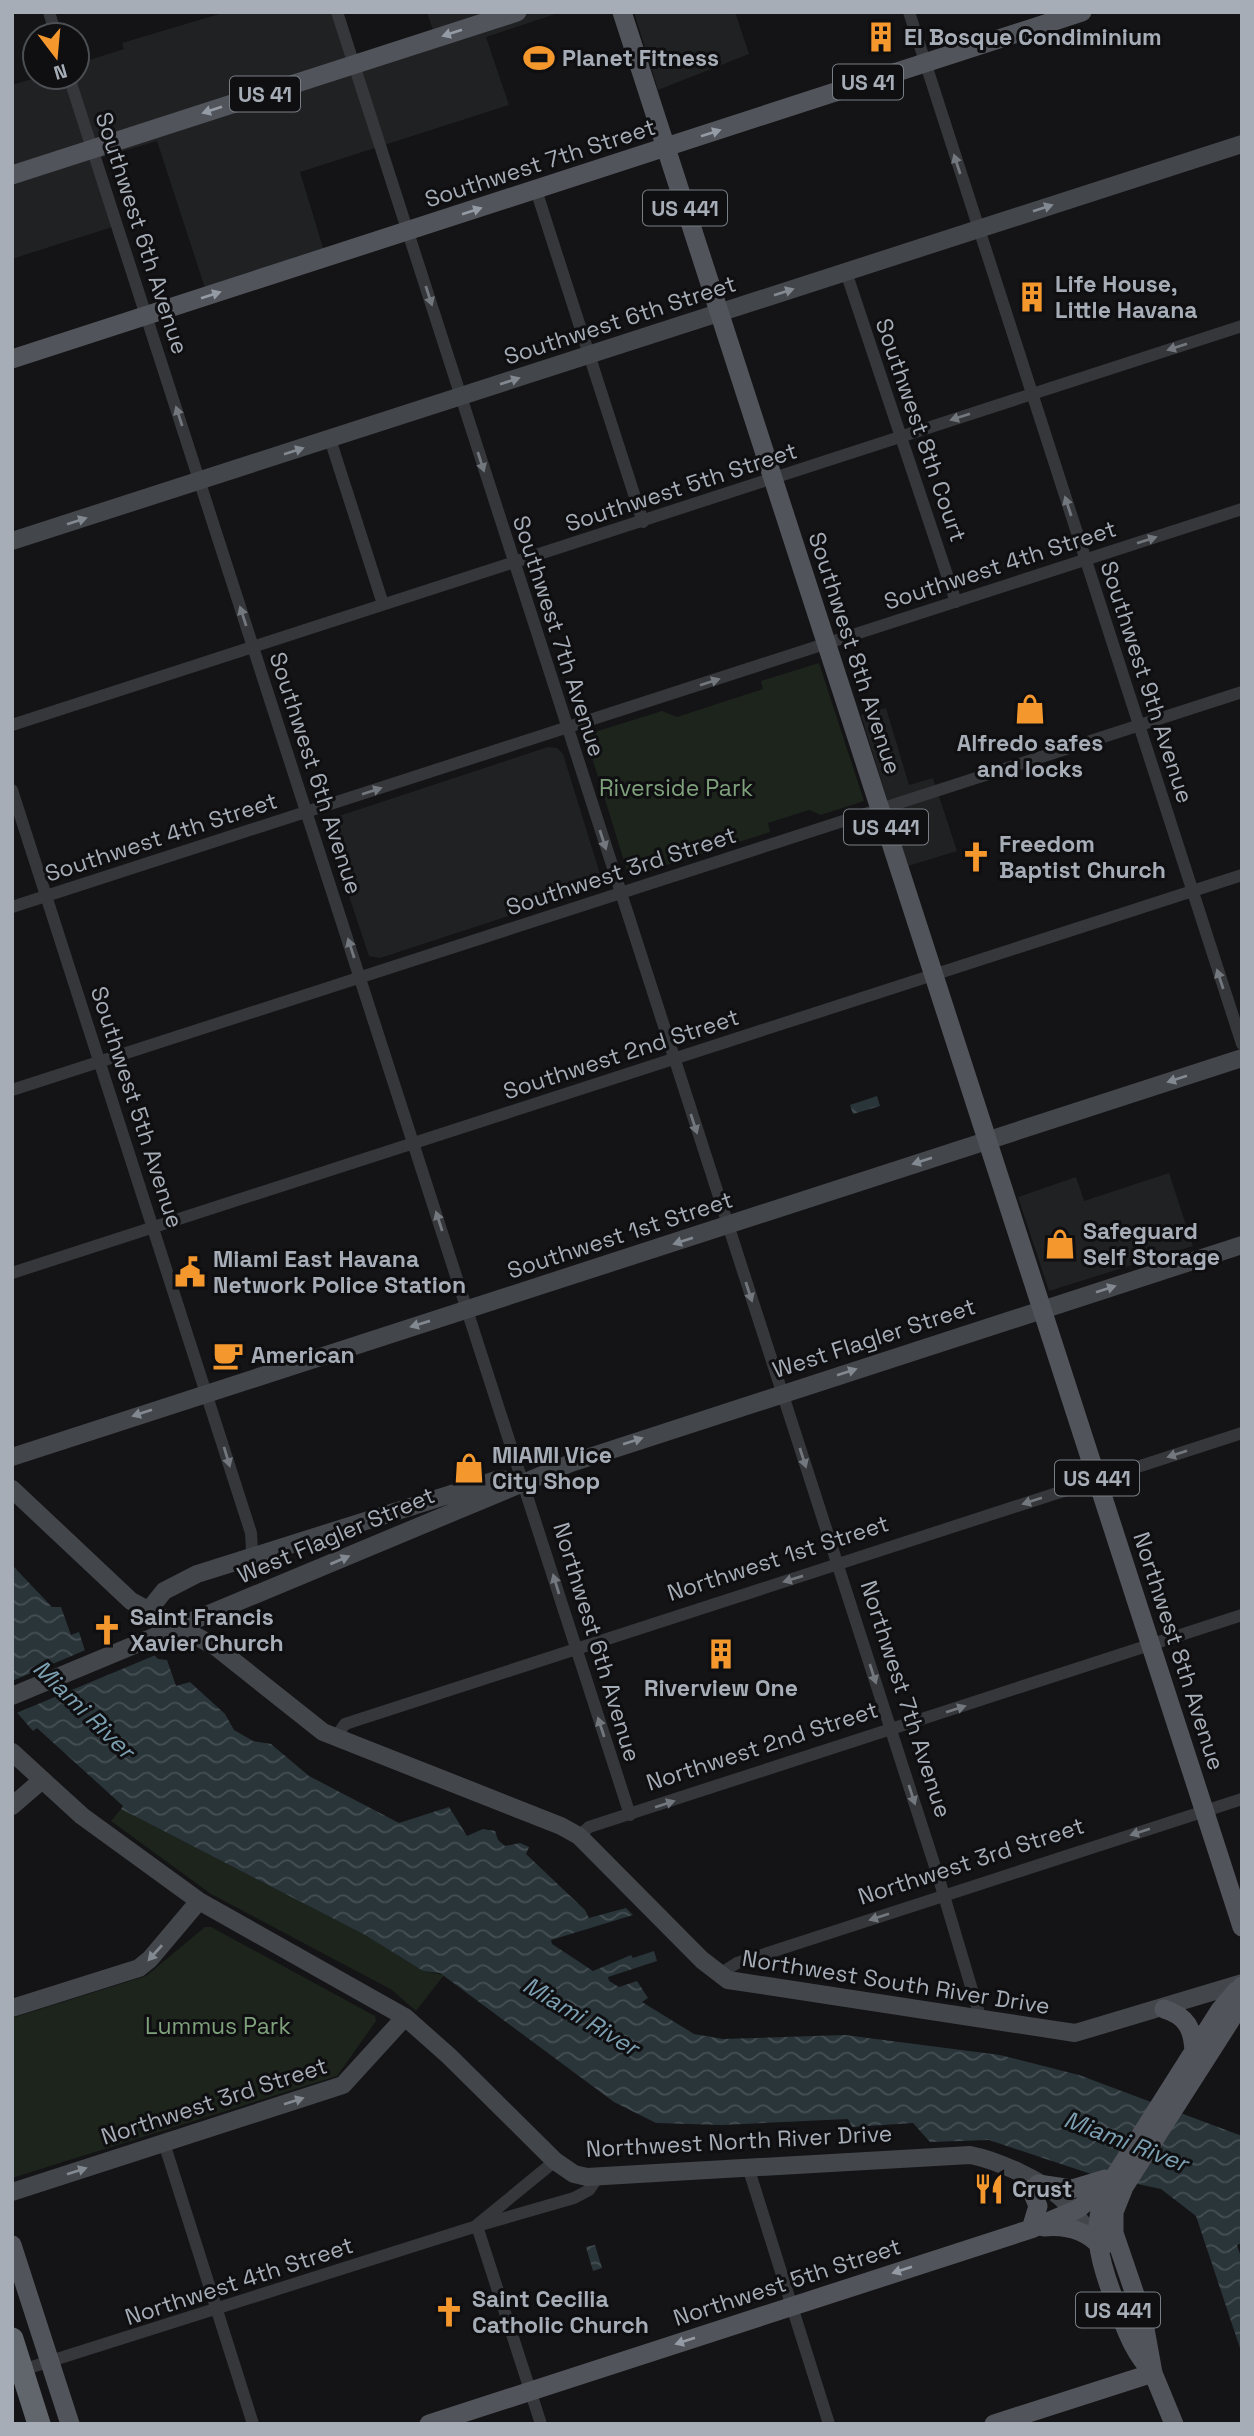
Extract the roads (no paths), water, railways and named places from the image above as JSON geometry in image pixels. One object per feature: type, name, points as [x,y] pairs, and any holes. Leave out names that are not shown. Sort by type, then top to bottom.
[{"type":"highway","points":[[12,2339],[39,2424]]},
{"type":"main road","name":"US 41","points":[[12,175],[517,12]]},
{"type":"main road","name":"Southwest 8th Avenue","points":[[621,12],[1042,1310]]},
{"type":"main road","name":"Southwest 7th Street","points":[[12,359],[1083,12]]},
{"type":"main road","name":"Northwest 8th Avenue","points":[[1042,1310],[1242,1927]]},
{"type":"main road","name":"US 441","points":[[1188,2076],[1194,2052],[1220,2010],[1242,1985]]},
{"type":"main road","name":"US 441","points":[[1098,2199],[1124,2186],[1188,2076],[1232,2018],[1242,1985]]},
{"type":"main road","points":[[1164,2009],[1185,2019],[1193,2036],[1194,2052]]},
{"type":"main road","name":"Northwest 5th Street","points":[[429,2424],[1031,2229],[1071,2212],[1098,2199],[1188,2076]]},
{"type":"main road","points":[[1098,2199],[1066,2189],[1035,2186],[1038,2206],[1031,2229],[1071,2228],[1096,2241],[1106,2253],[1134,2320],[1147,2339]]},
{"type":"main road","name":"US 441","points":[[1098,2199],[1096,2241],[1104,2273],[1135,2354],[1153,2373]]},
{"type":"main road","name":"US 441","points":[[1098,2199],[1143,2318],[1153,2373],[1174,2424]]},
{"type":"main road","points":[[12,2245],[70,2424]]},
{"type":"main road","points":[[994,2424],[1153,2373]]},
{"type":"street","name":"Southwest 7th Avenue","points":[[337,12],[782,1393]]},
{"type":"street","name":"Southwest 9th Avenue","points":[[909,12],[1242,1044]]},
{"type":"street","name":"Southwest 6th Avenue","points":[[74,91],[523,1482]]},
{"type":"street","name":"Southwest 6th Street","points":[[12,541],[1242,144]]},
{"type":"street","points":[[536,190],[643,522]]},
{"type":"street","name":"Southwest 8th Court","points":[[846,272],[956,602]]},
{"type":"street","name":"Southwest 5th Street","points":[[12,725],[1242,326]]},
{"type":"street","points":[[330,439],[383,604]]},
{"type":"street","name":"Southwest 4th Street","points":[[12,907],[1242,509]]},
{"type":"street","name":"Southwest 3rd Street","points":[[12,1090],[1242,692]]},
{"type":"street","name":"Southwest 5th Avenue","points":[[12,790],[251,1533],[252,1550],[248,1558]]},
{"type":"street","name":"Southwest 2nd Street","points":[[12,1273],[1242,875]]},
{"type":"street","name":"Southwest 1st Street","points":[[12,1457],[206,1391],[728,1227],[1242,1058]]},
{"type":"street","name":"West Flagler Street","points":[[12,1696],[247,1600],[523,1482],[627,1443],[1242,1245]]},
{"type":"street","name":"Northwest 7th Avenue","points":[[782,1393],[944,1896],[981,2020]]},
{"type":"street","name":"Northwest 1st Street","points":[[335,1738],[345,1724],[1242,1433]]},
{"type":"street","name":"West Flagler Street","points":[[148,1611],[164,1591],[182,1580],[499,1479],[523,1482]]},
{"type":"street","name":"Northwest 6th Avenue","points":[[523,1482],[630,1815]]},
{"type":"street","name":"Northwest South River Drive","points":[[12,1489],[119,1591],[148,1611],[216,1647],[301,1715],[335,1738],[561,1826],[579,1836],[718,1975],[747,1984],[1075,2034],[1242,1985]]},
{"type":"street","name":"Northwest 2nd Street","points":[[579,1836],[589,1827],[1242,1615]]},
{"type":"street","name":"Northwest North River Drive","points":[[12,1752],[40,1780],[93,1824],[199,1901],[405,2017],[449,2056],[555,2161],[574,2174],[597,2177],[964,2154],[983,2158],[991,2167],[1068,2204],[1071,2212],[1096,2241]]},
{"type":"street","points":[[12,1806],[40,1780]]},
{"type":"street","name":"Northwest 3rd Street","points":[[718,1975],[737,1963],[1242,1799]]},
{"type":"street","points":[[12,2008],[139,1968],[150,1959],[199,1901]]},
{"type":"street","name":"Northwest 3rd Street","points":[[12,2192],[343,2085],[405,2017]]},
{"type":"street","points":[[164,2143],[253,2424]]},
{"type":"street","name":"Northwest 4th Street","points":[[477,2226],[555,2161]]},
{"type":"street","points":[[748,2167],[829,2424]]},
{"type":"street","points":[[574,2174],[575,2198]]},
{"type":"street","name":"Northwest 4th Street","points":[[12,2374],[477,2226],[575,2198],[589,2190],[597,2177]]},
{"type":"street","points":[[477,2226],[541,2424]]},
{"type":"water","points":[[877,1096],[880,1106],[853,1114],[850,1105]]},
{"type":"water","name":"Miami River","points":[[12,1565],[52,1607],[61,1607],[71,1635],[79,1632],[85,1651],[99,1658],[153,1654],[158,1659],[167,1660],[176,1686],[190,1682],[225,1714],[234,1730],[253,1741],[271,1744],[309,1776],[399,1823],[449,1807],[467,1836],[483,1829],[495,1831],[498,1840],[505,1846],[520,1843],[529,1847],[526,1854],[585,1910],[589,1918],[626,1908],[633,1915],[551,1940],[552,1944],[593,1971],[631,1955],[633,1958],[654,1951],[657,1961],[608,1977],[609,1981],[619,1987],[637,1981],[648,1998],[642,2002],[694,2034],[723,2039],[845,2035],[1000,2055],[1079,2075],[1242,2136],[1242,2243],[1237,2245],[1242,2260],[1242,2354],[1196,2216],[1161,2189],[1091,2174],[989,2140],[930,2142],[913,2123],[852,2127],[848,2119],[722,2125],[656,2123],[614,2102],[440,1973],[423,1971],[365,1935],[121,1809],[123,1806],[37,1728],[33,1731],[12,1707]]},
{"type":"water","points":[[595,2245],[602,2268],[593,2271],[586,2247]]},
{"type":"place","name":"El Bosque Condiminium","points":[[881,37]]},
{"type":"place","name":"Planet Fitness","points":[[539,58]]},
{"type":"place","name":"Life House, Little Havana","points":[[1032,297]]},
{"type":"place","name":"Alfredo safes and locks","points":[[1030,709]]},
{"type":"place","name":"Freedom Baptist Church","points":[[976,857]]},
{"type":"place","name":"Safeguard Self Storage","points":[[1060,1244]]},
{"type":"place","name":"Miami East Havana Network Police Station","points":[[190,1272]]},
{"type":"place","name":"American","points":[[228,1355]]},
{"type":"place","name":"MIAMI Vice City Shop","points":[[469,1468]]},
{"type":"place","name":"Saint Francis Xavier Church","points":[[107,1630]]},
{"type":"place","name":"Riverview One","points":[[721,1654]]},
{"type":"place","name":"Crust","points":[[989,2189]]},
{"type":"place","name":"Saint Cecilia Catholic Church","points":[[449,2312]]},
{"type":"park label","name":"Riverside Park","points":[[676,788]]},
{"type":"park label","name":"Lummus Park","points":[[218,2026]]}]
